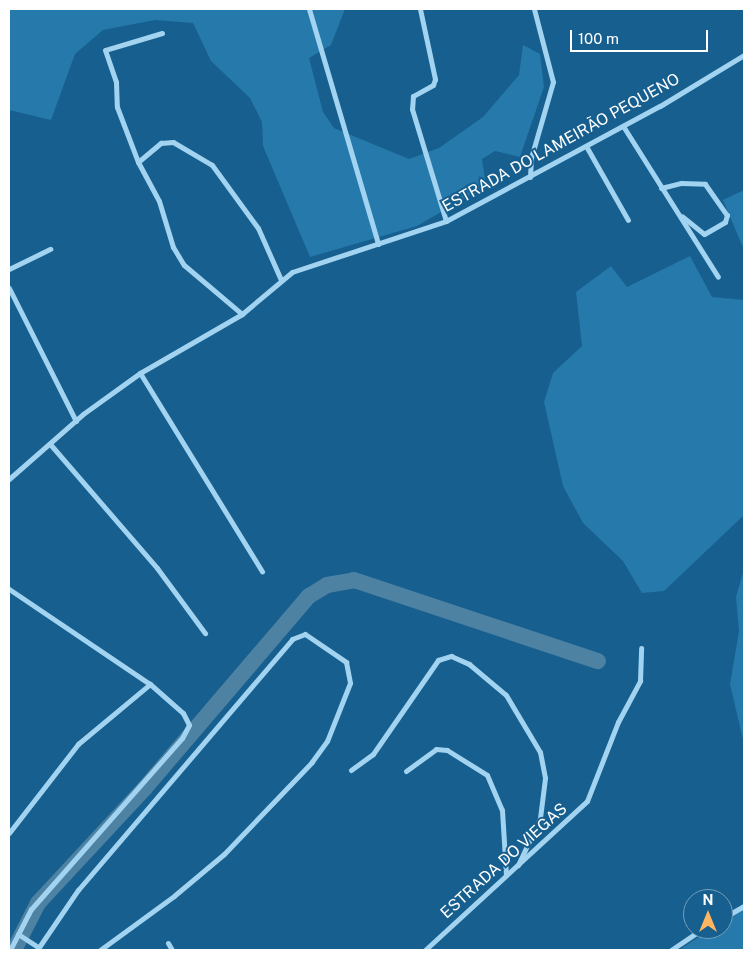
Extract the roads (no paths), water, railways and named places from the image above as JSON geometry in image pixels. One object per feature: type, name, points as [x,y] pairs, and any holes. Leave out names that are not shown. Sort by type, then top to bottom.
[{"type":"street","points":[[309,9],[378,244]]},
{"type":"street","points":[[420,9],[435,79],[433,85],[412,96],[412,109],[446,221]]},
{"type":"street","points":[[530,177],[531,158],[553,82],[534,9]]},
{"type":"street","points":[[162,33],[108,47],[104,54],[116,82],[123,127],[138,162],[159,201],[173,247],[184,264],[242,314]]},
{"type":"street","name":"ESTRADA DO LAMEIRÃO PEQUENO","points":[[9,479],[76,421],[140,373],[242,314],[281,280],[304,266],[446,221],[623,126],[744,55]]},
{"type":"street","points":[[623,126],[718,277]]},
{"type":"street","points":[[138,162],[161,143],[173,142],[212,165],[258,228],[281,280]]},
{"type":"street","points":[[586,146],[628,220]]},
{"type":"street","points":[[661,188],[681,183],[705,184],[727,218],[704,234],[676,211]]},
{"type":"street","points":[[9,269],[50,249]]},
{"type":"street","points":[[9,288],[76,421]]},
{"type":"street","points":[[140,373],[262,571]]},
{"type":"street","points":[[50,444],[157,568],[205,633]]},
{"type":"street","points":[[9,589],[150,684],[183,713],[187,730],[37,902],[10,950]]},
{"type":"street","points":[[18,934],[37,949],[78,890],[292,639],[305,634],[346,662],[350,683],[328,740],[312,762],[224,854],[174,896],[100,950]]},
{"type":"street","name":"ESTRADA DO VIEGAS","points":[[425,950],[506,876],[550,840],[594,792],[612,736],[640,681],[641,648]]},
{"type":"street","points":[[351,770],[373,754],[438,660],[450,656],[469,664],[506,695],[540,752],[545,778],[540,818],[518,866]]},
{"type":"street","points":[[9,833],[78,744],[150,684]]},
{"type":"street","points":[[406,771],[436,749],[447,750],[487,775],[502,810],[506,876]]},
{"type":"street","points":[[733,912],[744,906]]},
{"type":"street","points":[[671,950],[687,939]]},
{"type":"street","points":[[168,943],[172,950]]},
{"type":"waterway","points":[[14,950],[38,903],[144,789],[309,596],[327,585],[354,580],[598,661]]}]
